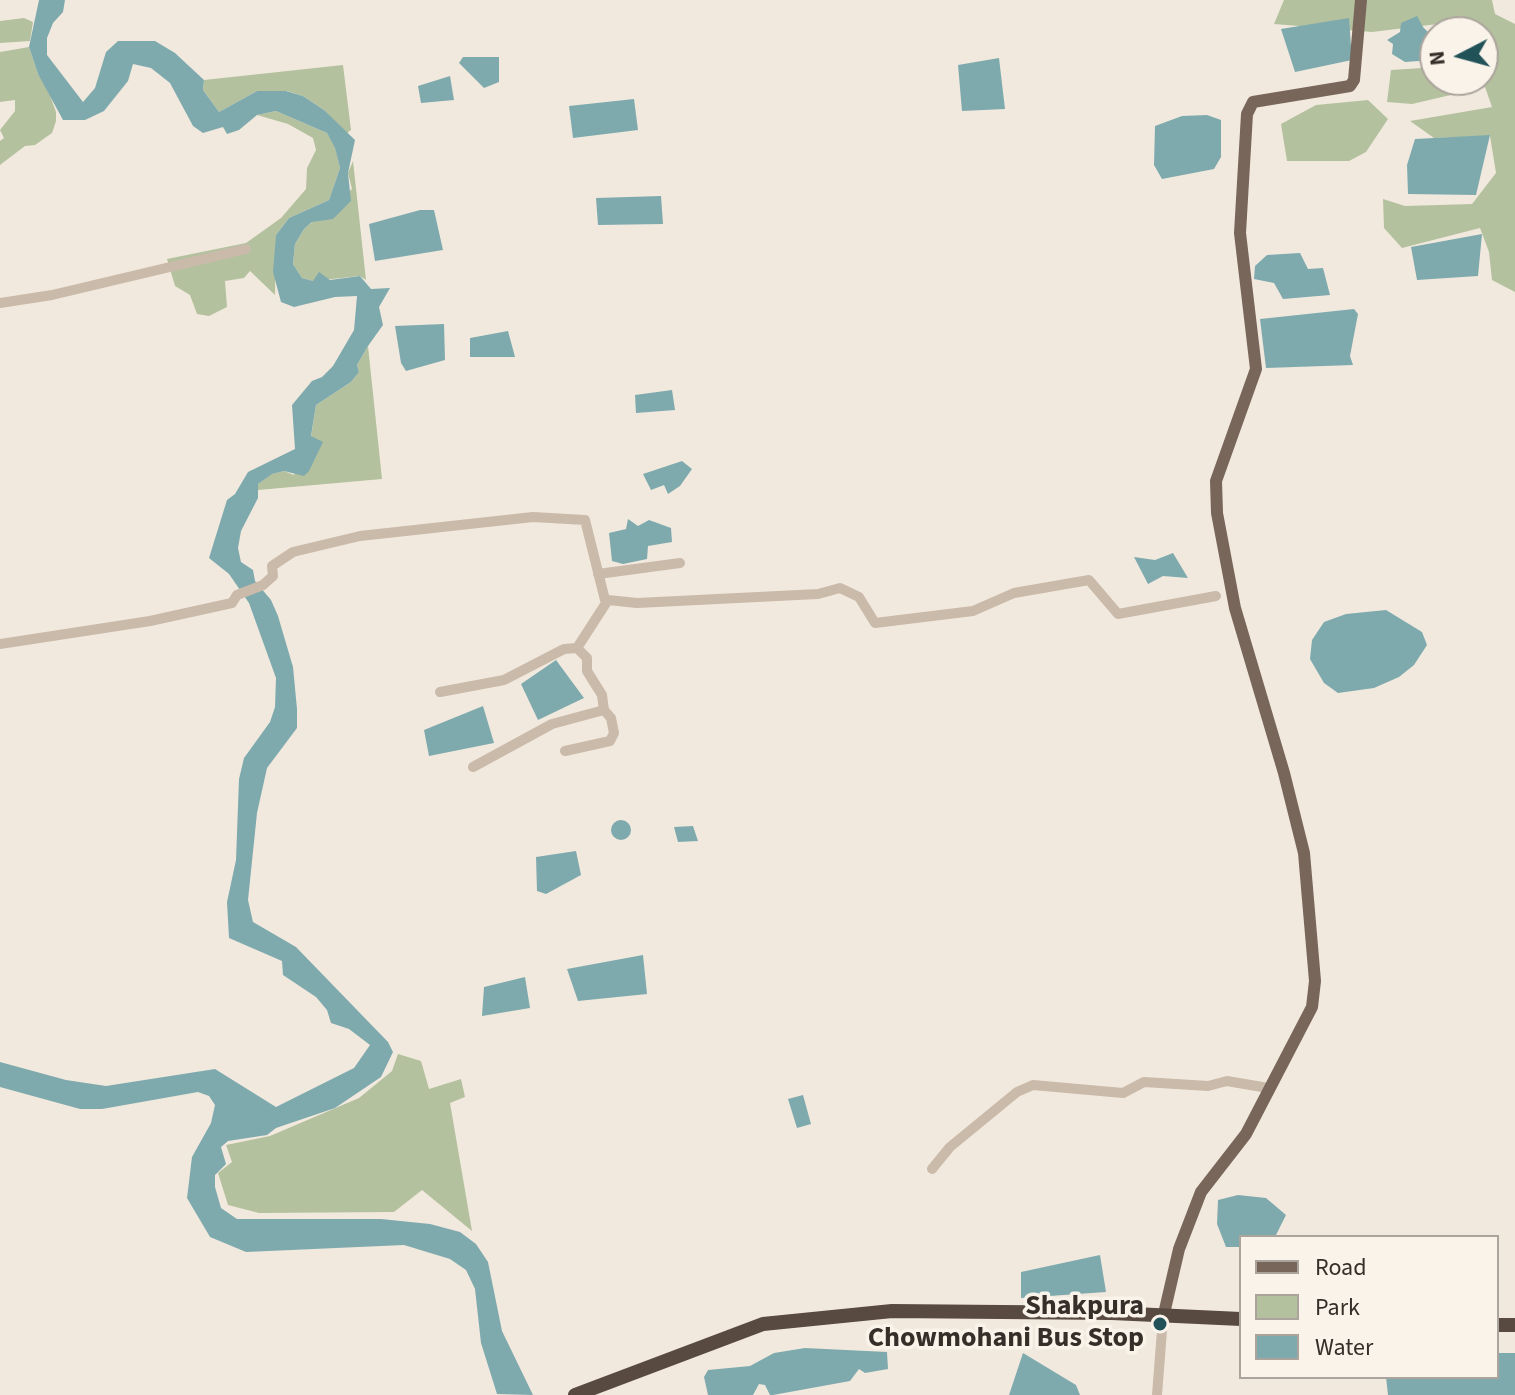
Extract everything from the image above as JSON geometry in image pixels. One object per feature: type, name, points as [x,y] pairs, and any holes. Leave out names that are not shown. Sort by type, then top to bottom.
[{"type":"highway","points":[[575,1395],[763,1324],[892,1311],[1112,1313],[1163,1318],[1239,1319]]},
{"type":"main road","points":[[1163,1318],[1179,1249],[1201,1192],[1246,1134],[1307,1019],[1315,981],[1304,853],[1284,773],[1235,608],[1217,513],[1216,481],[1256,369],[1240,233],[1244,139],[1253,102],[1350,86],[1354,80],[1361,0]]},
{"type":"street","points":[[0,303],[246,249]]},
{"type":"street","points":[[0,644],[150,621],[232,603],[237,595],[263,585],[273,576],[272,566],[293,552],[360,536],[533,517],[585,520],[605,600],[637,603],[818,594],[840,588],[859,597],[875,623],[973,611],[1014,593],[1089,580],[1118,614],[1216,596]]},
{"type":"street","points":[[598,574],[680,563]]},
{"type":"street","points":[[577,648],[608,600]]},
{"type":"street","points":[[440,692],[504,680],[564,649],[577,648],[587,658],[587,671],[602,695],[604,710],[611,718],[614,733],[610,741],[565,751]]},
{"type":"street","points":[[473,767],[552,724],[604,710]]},
{"type":"street","points":[[932,1169],[950,1147],[1017,1092],[1033,1085],[1123,1093],[1144,1082],[1208,1086],[1227,1081],[1268,1088]]},
{"type":"street","points":[[1157,1395],[1163,1318]]},
{"type":"green space","points":[[1284,0],[1492,0],[1495,14],[1499,16],[1419,16],[1419,26],[1372,32],[1274,24]]},
{"type":"green space","points":[[1499,16],[1515,24],[1515,292],[1492,280],[1489,252],[1480,228],[1402,248],[1384,228],[1383,199],[1405,206],[1472,204],[1496,173],[1490,136],[1434,138],[1410,121],[1492,107],[1488,96],[1499,96]]},
{"type":"green space","points":[[24,18],[33,22],[30,41],[0,43],[0,21]]},
{"type":"green space","points":[[29,47],[38,74],[47,87],[56,121],[52,133],[35,145],[25,146],[0,165],[0,141],[4,138],[0,130],[15,111],[15,100],[0,102],[0,52]]},
{"type":"green space","points":[[343,65],[351,130],[346,134],[324,110],[303,96],[287,91],[257,91],[219,112],[203,90],[204,80]]},
{"type":"green space","points":[[1419,68],[1419,96],[1446,96],[1412,104],[1387,102],[1391,70]]},
{"type":"green space","points":[[1368,100],[1388,119],[1366,152],[1349,161],[1287,161],[1281,124],[1316,105]]},
{"type":"green space","points":[[276,111],[327,133],[335,147],[340,168],[329,200],[289,218],[276,235],[275,295],[250,271],[244,278],[225,281],[227,307],[209,316],[197,314],[190,295],[175,286],[167,259],[246,243],[281,218],[306,189],[307,168],[316,150],[313,138],[288,124],[257,115]]},
{"type":"green space","points":[[353,161],[366,280],[360,276],[313,281],[302,278],[293,264],[295,244],[304,229],[352,189],[348,173]]},
{"type":"green space","points":[[368,346],[382,479],[258,490],[258,484],[271,474],[284,471],[294,475],[311,437],[316,405],[351,382],[359,372],[357,365]]},
{"type":"green space","points":[[398,1054],[421,1061],[429,1089],[461,1079],[465,1097],[450,1103],[472,1231],[422,1190],[394,1212],[259,1213],[228,1205],[218,1173],[232,1162],[226,1145],[270,1136],[359,1098],[392,1071]]},
{"type":"water","points":[[39,0],[65,0],[63,12],[53,23],[47,38],[47,55],[83,102],[95,88],[106,52],[118,41],[155,41],[175,53],[204,80],[203,90],[219,112],[257,91],[286,91],[303,96],[324,110],[355,140],[348,173],[351,201],[333,219],[312,222],[304,229],[295,244],[293,264],[302,278],[313,281],[319,272],[330,280],[360,276],[371,289],[390,288],[379,307],[383,325],[357,365],[359,372],[351,382],[316,405],[311,436],[323,442],[309,471],[304,476],[284,471],[272,474],[258,484],[258,498],[241,531],[238,548],[241,562],[253,570],[255,581],[271,600],[278,616],[293,667],[297,709],[297,728],[267,768],[257,813],[248,900],[253,922],[296,947],[388,1042],[393,1052],[381,1077],[335,1108],[276,1128],[267,1135],[228,1141],[221,1147],[226,1164],[215,1175],[215,1187],[221,1208],[237,1219],[381,1219],[430,1224],[460,1232],[476,1244],[488,1262],[502,1331],[533,1395],[497,1394],[481,1343],[475,1289],[466,1270],[450,1259],[404,1245],[246,1252],[210,1237],[187,1198],[192,1157],[211,1123],[215,1105],[209,1096],[198,1092],[102,1109],[80,1109],[0,1087],[0,1062],[66,1080],[106,1086],[215,1069],[276,1107],[354,1068],[370,1045],[349,1029],[331,1023],[327,1010],[316,997],[283,975],[282,961],[229,938],[227,902],[236,860],[239,779],[244,758],[270,722],[275,707],[276,678],[249,603],[229,574],[209,558],[227,500],[235,494],[248,472],[295,449],[292,405],[312,381],[322,377],[333,366],[354,330],[357,296],[335,297],[294,307],[281,302],[273,272],[276,235],[289,218],[329,200],[340,168],[335,148],[327,133],[276,111],[257,115],[239,130],[227,134],[223,127],[203,133],[193,126],[170,83],[151,68],[133,64],[128,81],[104,111],[85,120],[63,120],[38,74],[29,47]]},
{"type":"water","points":[[1417,16],[1419,20],[1419,61],[1405,62],[1392,54],[1393,44],[1387,40],[1400,32],[1401,23]]},
{"type":"water","points":[[1349,18],[1352,60],[1295,72],[1281,29]]},
{"type":"water","points":[[463,57],[499,57],[499,82],[484,88],[459,63]]},
{"type":"water","points":[[999,58],[1005,109],[962,111],[958,65]]},
{"type":"water","points":[[450,76],[454,100],[421,103],[418,86]]},
{"type":"water","points":[[634,99],[638,130],[573,138],[569,106]]},
{"type":"water","points":[[1207,115],[1221,120],[1221,157],[1214,169],[1162,179],[1154,165],[1155,126],[1182,116]]},
{"type":"water","points":[[1490,135],[1476,195],[1408,194],[1407,165],[1415,139]]},
{"type":"water","points":[[661,196],[663,224],[598,225],[596,198]]},
{"type":"water","points":[[420,210],[434,210],[443,250],[375,261],[369,224]]},
{"type":"water","points":[[1482,234],[1478,276],[1417,280],[1411,247]]},
{"type":"water","points":[[1300,253],[1308,269],[1323,268],[1330,295],[1283,299],[1274,283],[1254,279],[1255,266],[1267,255]]},
{"type":"water","points":[[1354,309],[1358,314],[1350,356],[1353,365],[1266,368],[1260,319]]},
{"type":"water","points":[[444,324],[445,360],[406,371],[401,363],[395,326]]},
{"type":"water","points":[[508,331],[515,357],[470,357],[470,338]]},
{"type":"water","points":[[672,390],[675,410],[636,413],[635,395]]},
{"type":"water","points":[[682,461],[692,469],[680,486],[668,494],[664,485],[651,490],[643,474]]},
{"type":"water","points":[[628,519],[638,526],[649,520],[671,528],[672,542],[648,546],[647,559],[623,564],[612,561],[609,533],[626,529]]},
{"type":"water","points":[[1173,553],[1188,578],[1163,576],[1148,584],[1134,557],[1155,560]]},
{"type":"water","points":[[1386,610],[1422,632],[1427,645],[1414,665],[1399,677],[1374,688],[1338,693],[1324,683],[1310,659],[1312,640],[1324,622],[1346,614]]},
{"type":"water","points":[[556,660],[584,698],[538,720],[521,684]]},
{"type":"water","points":[[483,706],[494,743],[429,756],[424,730]]},
{"type":"water","points":[[621,820],[628,823],[631,830],[628,837],[621,840],[614,837],[611,830],[614,823]]},
{"type":"water","points":[[693,826],[698,841],[678,842],[674,827]]},
{"type":"water","points":[[576,851],[581,875],[546,894],[537,891],[536,857]]},
{"type":"water","points":[[643,955],[647,994],[578,1001],[567,969]]},
{"type":"water","points":[[525,977],[530,1008],[482,1016],[484,987]]},
{"type":"water","points":[[803,1095],[811,1124],[797,1128],[788,1099]]},
{"type":"water","points":[[1238,1195],[1266,1198],[1286,1215],[1276,1235],[1239,1235],[1239,1247],[1226,1247],[1217,1224],[1218,1200]]},
{"type":"water","points":[[1100,1255],[1106,1292],[1021,1298],[1021,1272]]},
{"type":"water","points":[[805,1348],[887,1352],[888,1369],[865,1373],[859,1369],[850,1381],[773,1395],[765,1385],[759,1384],[753,1395],[708,1395],[704,1377],[708,1370],[750,1366],[774,1353]]},
{"type":"water","points":[[1023,1353],[1076,1385],[1080,1395],[1009,1395]]},
{"type":"water","points":[[1499,1353],[1515,1353],[1515,1395],[1388,1395],[1386,1379],[1499,1379]]},
{"type":"place","name":"Shakpura Chowmohani Bus Stop","points":[[1160,1324]]}]
